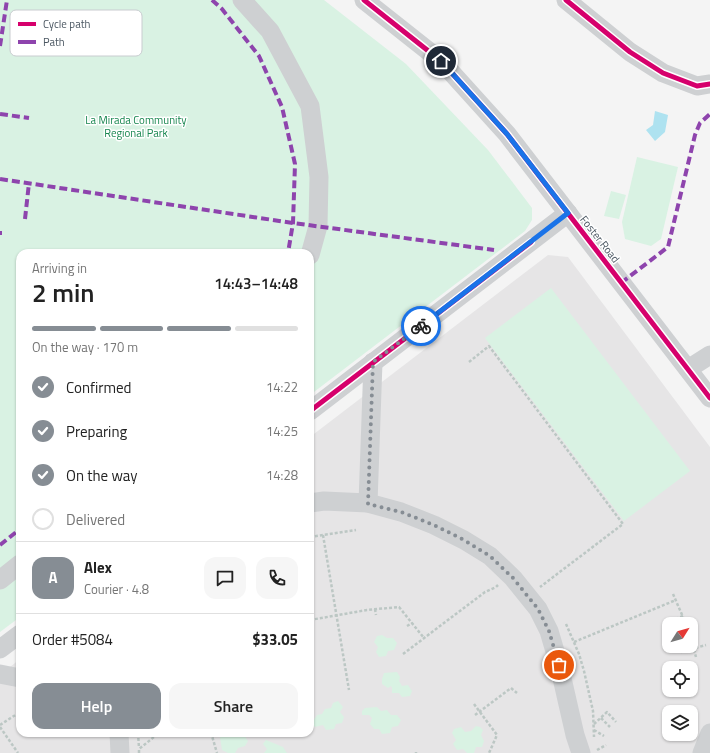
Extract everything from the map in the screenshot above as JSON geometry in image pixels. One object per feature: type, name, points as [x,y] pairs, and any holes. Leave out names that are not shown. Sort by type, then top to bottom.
[{"type":"street","points":[[242,0],[270,31],[310,106],[319,177],[318,226],[312,249]]},
{"type":"street","name":"Foster Road","points":[[364,0],[441,61],[507,134],[710,398]]},
{"type":"street","points":[[566,0],[630,52],[663,73],[704,85]]},
{"type":"street","points":[[314,408],[568,213]]},
{"type":"street","points":[[688,370],[710,354]]},
{"type":"street","points":[[368,504],[373,362]]},
{"type":"street","points":[[314,502],[324,501],[368,504],[401,512],[434,525],[464,540],[490,556],[513,578],[538,609],[549,631],[559,665],[575,735],[587,752]]},
{"type":"street","points":[[0,580],[16,567]]},
{"type":"street","points":[[0,674],[16,677]]},
{"type":"street","points":[[702,753],[710,733]]},
{"type":"street","points":[[121,737],[130,751]]},
{"type":"path","points":[[469,362],[489,346],[623,524],[539,588]]},
{"type":"path","points":[[314,536],[356,530]]},
{"type":"path","points":[[323,535],[349,690]]},
{"type":"path","points":[[403,654],[485,592],[496,587]]},
{"type":"path","points":[[674,594],[683,616]]},
{"type":"path","points":[[574,642],[676,600]]},
{"type":"path","points":[[314,619],[375,609],[398,607],[424,638]]},
{"type":"path","points":[[375,609],[376,615]]},
{"type":"path","points":[[565,622],[579,654],[588,688],[593,712],[594,737]]},
{"type":"path","points":[[407,626],[412,623]]},
{"type":"path","points":[[698,647],[706,645]]},
{"type":"path","points":[[695,653],[696,657]]},
{"type":"path","points":[[475,716],[511,688],[517,693]]},
{"type":"path","points":[[474,704],[497,735],[489,753]]},
{"type":"path","points":[[594,724],[607,712],[616,722]]},
{"type":"path","points":[[16,715],[0,726],[18,753]]},
{"type":"path","points":[[601,718],[610,727]]},
{"type":"path","points":[[594,729],[604,736]]},
{"type":"path","points":[[130,751],[136,737]]},
{"type":"path","points":[[130,751],[153,737]]},
{"type":"path","points":[[213,737],[217,753]]},
{"type":"path","points":[[587,752],[606,745]]},
{"type":"path","points":[[130,751],[139,753]]},
{"type":"shaded area","points":[[548,255],[568,257],[710,447],[710,753],[0,753],[0,675],[16,662],[16,737],[314,737],[314,434]]},
{"type":"green space","name":"La Mirada Community Regional Park","points":[[0,0],[324,0],[406,64],[488,150],[532,208],[532,220],[525,231],[314,392],[314,249],[16,249],[16,620],[0,632]]},
{"type":"green space","points":[[637,157],[678,167],[661,239],[651,246],[625,239],[622,222]]},
{"type":"green space","points":[[611,191],[626,195],[619,219],[604,216]]},
{"type":"green space","points":[[551,288],[690,471],[624,521],[485,338]]},
{"type":"green space","points":[[382,635],[387,638],[393,638],[397,643],[394,650],[388,651],[386,656],[379,657],[376,652],[378,647],[374,642],[377,636]]},
{"type":"green space","points":[[397,672],[402,686],[408,685],[412,691],[410,696],[402,697],[399,693],[392,693],[391,686],[388,688],[382,684],[384,673]]},
{"type":"green space","points":[[338,701],[343,707],[340,712],[344,717],[342,723],[336,724],[334,729],[326,730],[323,725],[315,727],[314,720],[317,715],[322,714],[325,709],[331,708],[333,703]]},
{"type":"green space","points":[[377,707],[381,711],[387,710],[391,715],[397,715],[401,720],[398,726],[392,727],[390,733],[382,734],[379,729],[374,729],[370,724],[372,718],[369,715],[362,715],[362,711],[365,708]]},
{"type":"green space","points":[[476,726],[483,730],[481,735],[484,741],[482,747],[476,747],[474,753],[467,753],[463,749],[457,750],[453,744],[456,740],[452,733],[454,729],[461,727],[465,732],[471,731]]},
{"type":"green space","points":[[220,737],[245,737],[248,741],[245,746],[238,748],[235,753],[228,753],[222,750]]},
{"type":"green space","points":[[266,740],[283,747],[287,753],[264,753],[267,749],[263,744]]},
{"type":"water","points":[[655,111],[668,115],[665,132],[655,141],[646,130],[653,125]]},
{"type":"marked path","points":[[0,46],[7,0]]},
{"type":"marked path","points":[[212,0],[222,9],[259,56],[282,107],[295,164],[293,223],[289,249]]},
{"type":"marked path","points":[[0,114],[29,118]]},
{"type":"marked path","points":[[621,283],[668,247],[695,135],[700,123],[710,114]]},
{"type":"marked path","points":[[0,179],[293,223],[494,250]]},
{"type":"marked path","points":[[25,219],[29,183]]},
{"type":"marked path","points":[[0,545],[16,532]]},
{"type":"cycle path","points":[[364,0],[441,61],[507,134],[710,398]]},
{"type":"cycle path","points":[[566,0],[630,52],[663,73],[697,86],[710,84]]},
{"type":"cycle path","points":[[314,408],[531,242]]},
{"type":"way so far","points":[[421,326],[373,362],[368,504],[413,516],[464,540],[490,556],[513,578],[538,609],[549,631],[559,665]]},
{"type":"route","points":[[421,326],[568,213],[507,134],[441,61]]}]
